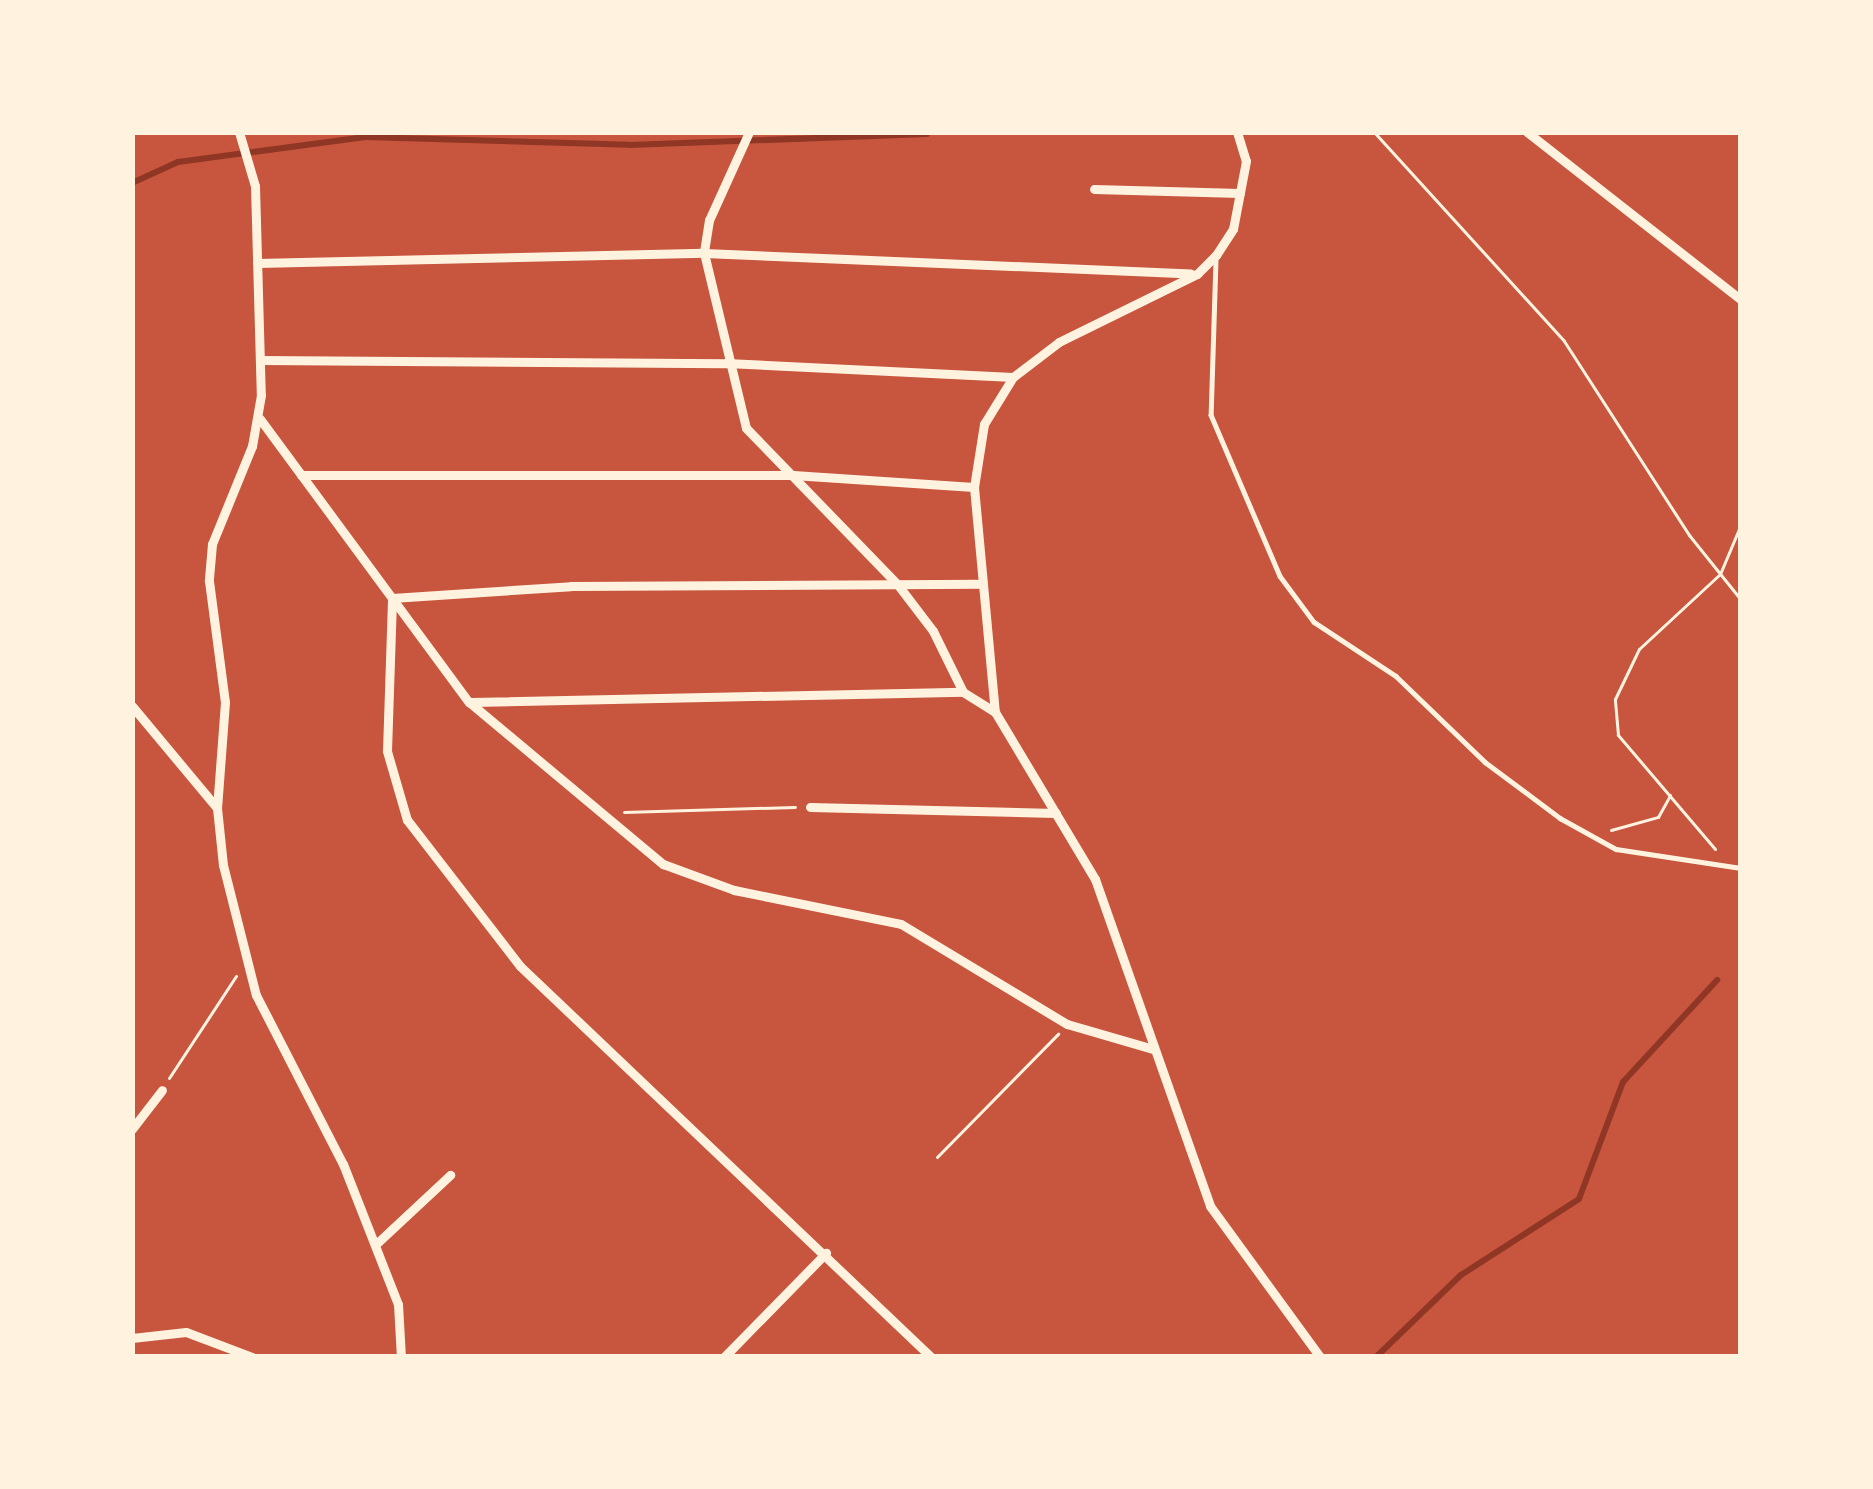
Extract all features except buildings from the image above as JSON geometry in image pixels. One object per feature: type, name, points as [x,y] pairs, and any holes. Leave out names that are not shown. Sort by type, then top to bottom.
[{"type":"street","points":[[1237,132],[1246,161],[1233,229],[1216,255],[1197,274],[1059,342],[1013,377],[984,424],[974,487],[995,712],[1096,879],[1210,1206],[1320,1357]]},
{"type":"street","points":[[1526,132],[1741,300]]},
{"type":"street","points":[[749,133],[743,155],[709,220],[704,253],[726,363],[746,428],[898,586],[933,631],[963,692],[995,712]]},
{"type":"street","points":[[241,135],[252,165],[260,419],[212,544],[210,616],[225,703],[217,808],[245,961],[375,1245],[398,1304],[401,1357]]},
{"type":"street","points":[[1094,189],[1240,193]]},
{"type":"street","points":[[257,263],[704,253],[1197,274]]},
{"type":"street","points":[[260,360],[726,363],[1013,377]]},
{"type":"street","points":[[260,419],[469,702],[662,864],[699,881],[928,936],[1067,1024],[1154,1049]]},
{"type":"street","points":[[301,476],[793,475],[974,487]]},
{"type":"street","points":[[392,598],[571,586],[981,584]]},
{"type":"street","points":[[392,598],[387,752],[407,820],[520,966],[932,1357]]},
{"type":"street","points":[[469,702],[963,692]]},
{"type":"street","points":[[132,706],[217,808]]},
{"type":"street","points":[[810,807],[1056,813]]},
{"type":"street","points":[[132,1129],[162,1090]]},
{"type":"street","points":[[375,1245],[450,1175]]},
{"type":"street","points":[[724,1357],[826,1253]]},
{"type":"street","points":[[132,1338],[186,1333],[253,1357]]},
{"type":"lane","points":[[1216,255],[1211,415],[1280,576],[1314,622],[1396,676],[1485,763],[1616,849],[1741,868]]},
{"type":"path","points":[[1374,132],[1564,340],[1741,600]]},
{"type":"path","points":[[1725,862],[1618,735],[1615,698],[1639,649],[1720,574],[1741,524]]},
{"type":"path","points":[[1592,832],[1658,817],[1670,795]]},
{"type":"path","points":[[598,812],[810,807]]},
{"type":"path","points":[[162,1090],[245,961]]},
{"type":"path","points":[[937,1157],[1067,1024]]},
{"type":"waterway","points":[[132,183],[178,162],[365,137],[629,145],[927,134]]},
{"type":"waterway","points":[[1376,1357],[1461,1275],[1579,1199],[1623,1082],[1717,980]]}]
